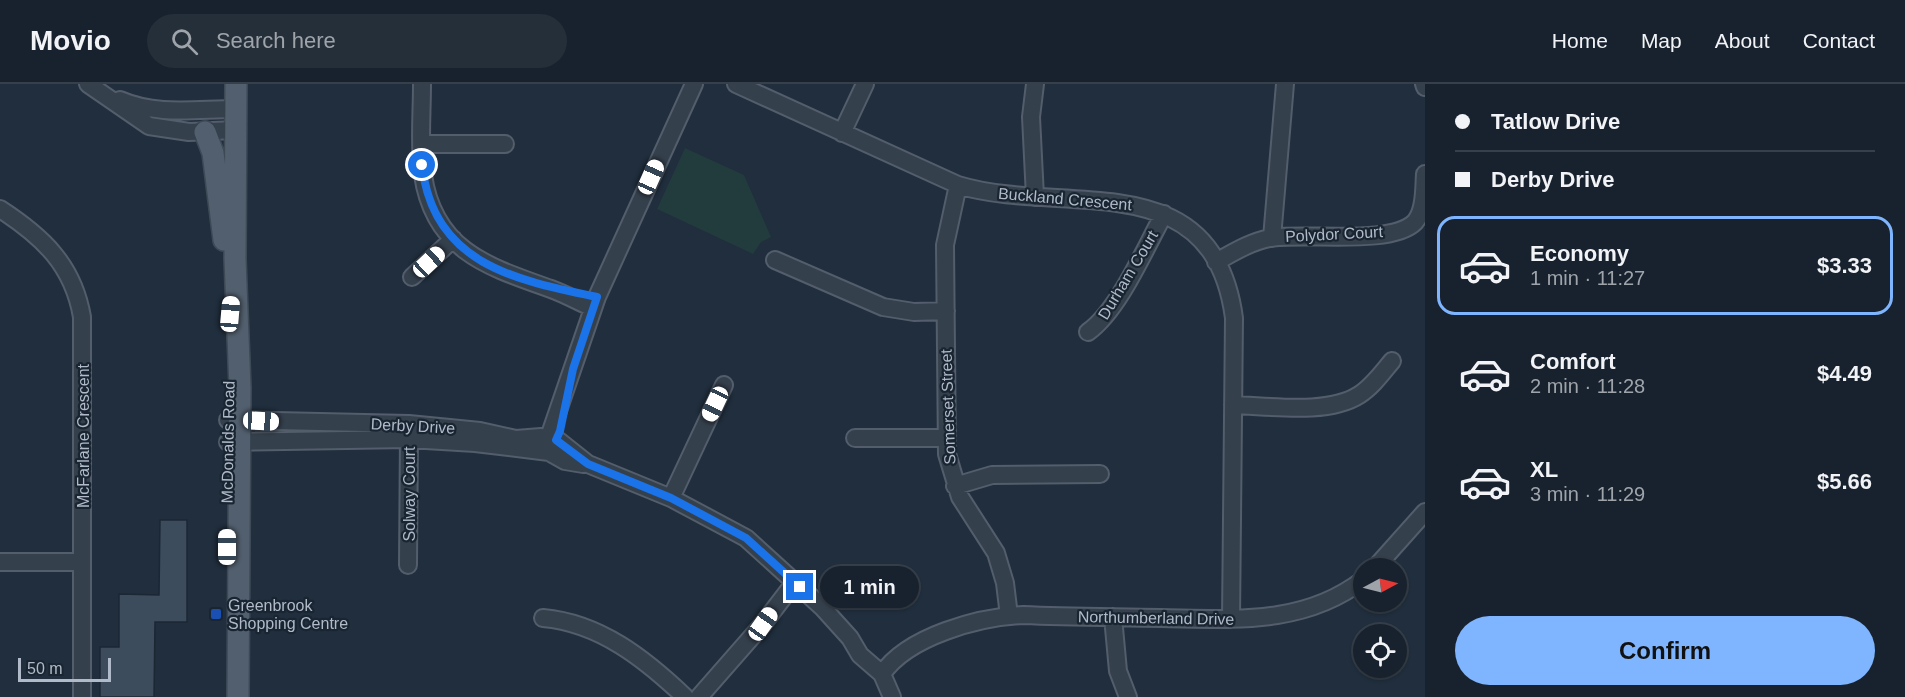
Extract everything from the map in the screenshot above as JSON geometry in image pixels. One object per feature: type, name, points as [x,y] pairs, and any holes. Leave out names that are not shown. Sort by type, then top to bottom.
[{"type":"main road","name":"McDonalds Road","points":[[236,84],[234,442],[238,697]]},
{"type":"main road","points":[[205,132],[213,153],[232,297]]},
{"type":"main road","name":"McDonalds Road","points":[[234,420],[232,297],[235,260]]},
{"type":"main road","name":"McDonalds Road","points":[[226,697],[234,442]]},
{"type":"street","points":[[422,84],[423,176],[430,202],[453,239],[466,252],[490,267],[595,303]]},
{"type":"street","points":[[551,443],[595,303],[694,84]]},
{"type":"street","name":"Buckland Crescent","points":[[736,84],[958,185],[988,193],[1118,202],[1144,206],[1164,214],[1193,234],[1216,262],[1228,289],[1234,318],[1231,619]]},
{"type":"street","points":[[842,134],[865,84]]},
{"type":"street","points":[[1035,84],[1031,117],[1035,197]]},
{"type":"street","points":[[1272,238],[1285,84]]},
{"type":"street","points":[[95,89],[152,110],[236,109]]},
{"type":"street","points":[[95,89],[126,113],[149,126],[167,131],[236,130]]},
{"type":"street","points":[[422,144],[505,144]]},
{"type":"street","name":"Polydor Court","points":[[1216,262],[1248,245],[1272,238],[1364,236],[1407,228],[1418,220],[1423,208],[1425,174]]},
{"type":"street","name":"Somerset Street","points":[[958,185],[946,230],[946,438],[955,486],[967,510],[996,553],[1005,583],[1009,616]]},
{"type":"street","name":"McFarlane Crescent","points":[[0,209],[29,228],[52,249],[69,273],[80,303],[83,332],[82,697]]},
{"type":"street","name":"Durham Court","points":[[1088,332],[1098,325],[1113,305],[1164,214]]},
{"type":"street","points":[[412,277],[453,239]]},
{"type":"street","points":[[775,260],[883,307],[914,312],[946,311]]},
{"type":"street","points":[[1233,405],[1319,407],[1342,404],[1367,389],[1392,361]]},
{"type":"street","points":[[671,498],[724,386]]},
{"type":"street","name":"Derby Drive","points":[[234,420],[409,432],[475,442],[551,443],[588,464],[671,498],[718,525],[742,545],[762,555],[798,584],[850,638],[860,655],[887,670],[901,697]]},
{"type":"street","name":"Derby Drive","points":[[234,442],[409,432]]},
{"type":"street","name":"Solway Court","points":[[408,565],[409,432]]},
{"type":"street","points":[[855,438],[946,438]]},
{"type":"street","points":[[955,486],[992,475],[1100,474]]},
{"type":"street","points":[[1384,558],[1425,512]]},
{"type":"street","points":[[0,562],[82,562]]},
{"type":"street","points":[[699,697],[798,584]]},
{"type":"street","name":"Northumberland Drive","points":[[887,670],[908,662],[942,634],[976,621],[1009,616],[1266,618],[1309,608],[1329,600],[1353,586]]},
{"type":"street","points":[[1113,617],[1118,671],[1128,697]]},
{"type":"street","points":[[543,618],[575,623],[608,638],[650,665],[685,697]]},
{"type":"street","name":"Derby Drive","points":[[887,670],[892,697]]},
{"type":"green space","points":[[685,148],[744,175],[771,237],[761,242],[753,254],[657,209]]},
{"type":"building","points":[[160,520],[187,520],[187,622],[155,622],[154,697],[100,697],[100,647],[119,647],[119,594],[159,595]]},
{"type":"place","name":"Greenbrook Shopping Centre","points":[[216,614]]},
{"type":"route","points":[[422,165],[426,188],[436,215],[443,227],[466,252],[478,261],[503,273],[554,290],[597,297],[573,369],[567,404],[556,440],[588,464],[642,484],[717,525],[746,538],[762,555],[800,587]]}]
